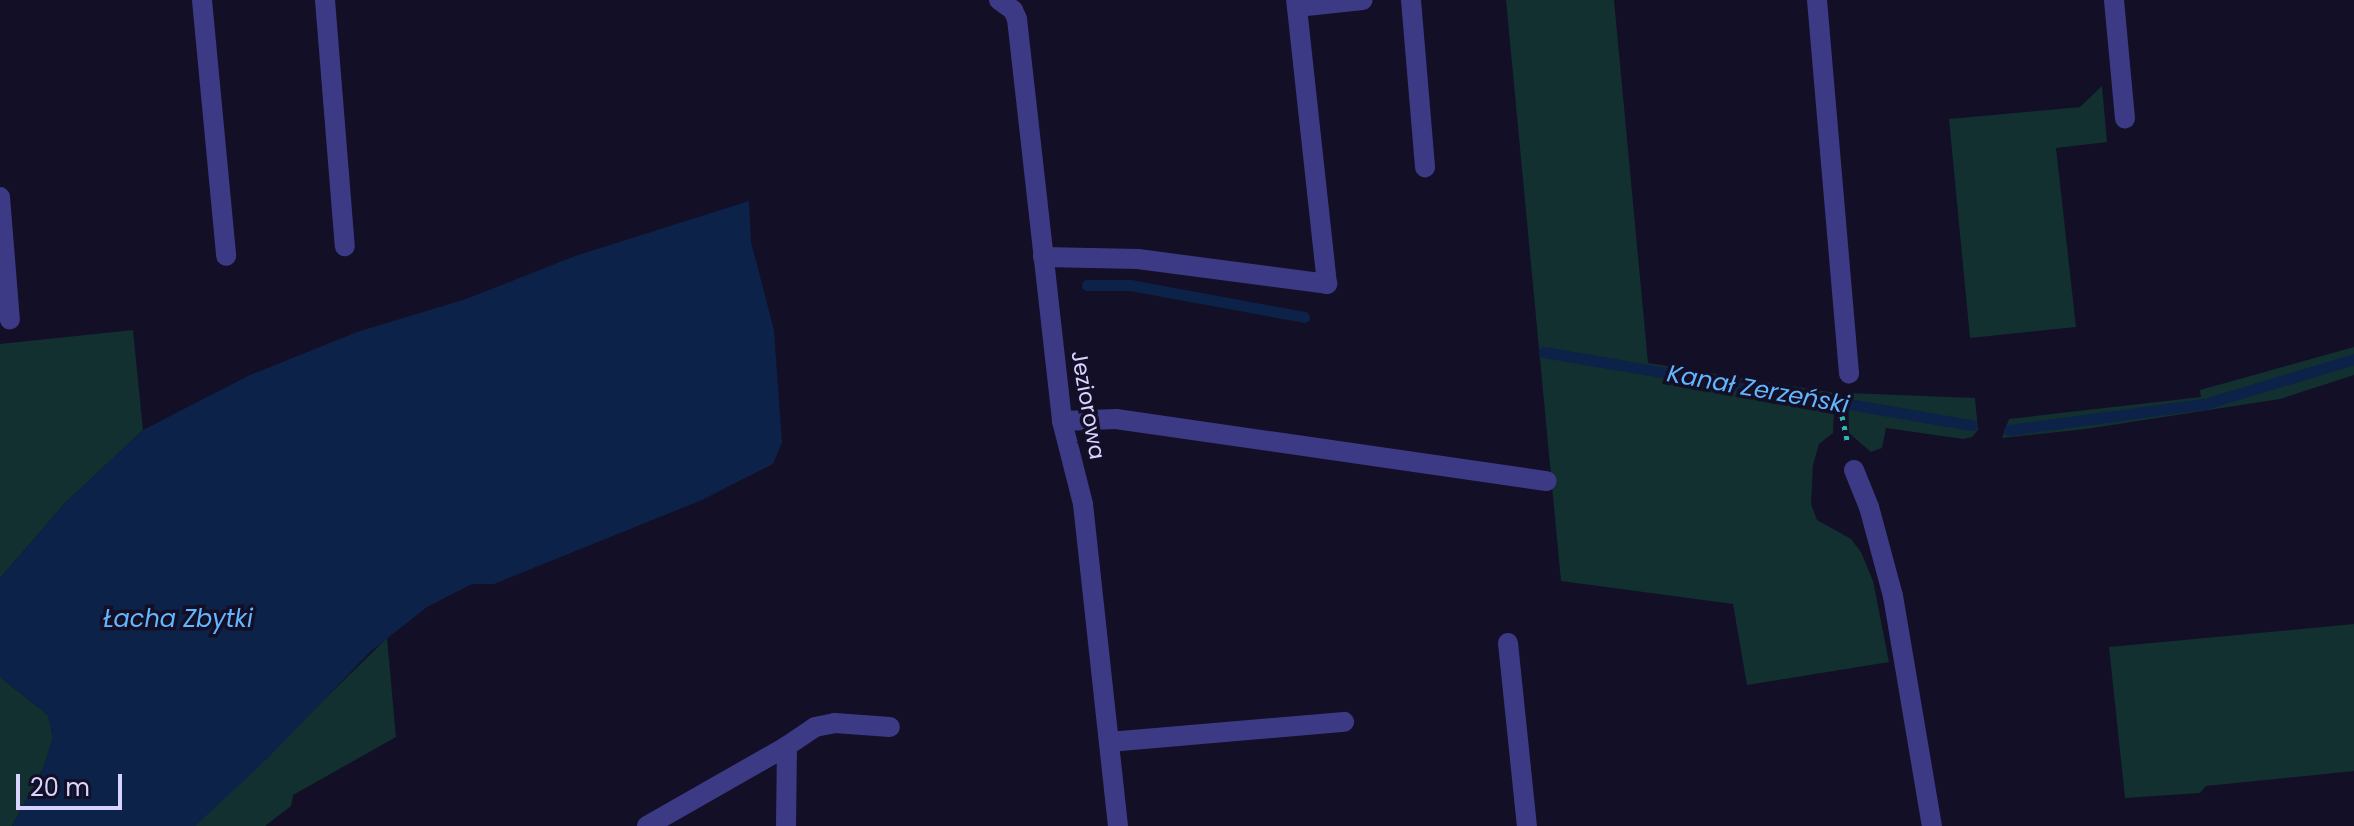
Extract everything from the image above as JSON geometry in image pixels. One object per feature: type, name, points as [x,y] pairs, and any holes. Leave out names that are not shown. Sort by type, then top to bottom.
[{"type":"street","points":[[202,0],[226,256]]},
{"type":"street","points":[[325,0],[345,246]]},
{"type":"street","name":"Jeziorowa","points":[[999,0],[1013,10],[1017,19],[1062,421],[1083,504],[1118,826]]},
{"type":"street","points":[[1043,257],[1138,259],[1327,284],[1297,4],[1363,0]]},
{"type":"street","points":[[1411,0],[1425,167]]},
{"type":"street","points":[[1817,0],[1847,384]]},
{"type":"street","points":[[2114,0],[2125,118]]},
{"type":"street","points":[[0,197],[10,320]]},
{"type":"street","points":[[1062,421],[1116,419],[1547,481]]},
{"type":"street","points":[[1854,470],[1869,507],[1893,596],[1932,826]]},
{"type":"street","points":[[1508,643],[1527,826]]},
{"type":"street","points":[[1109,742],[1344,722]]},
{"type":"street","points":[[647,826],[815,727],[835,723],[890,727]]},
{"type":"street","points":[[786,826],[787,746]]},
{"type":"path","points":[[1842,416],[1847,384]]},
{"type":"green space","points":[[1506,0],[1614,0],[1648,363],[1835,393],[1833,433],[1819,444],[1813,465],[1811,504],[1817,520],[1851,539],[1861,552],[1873,581],[1889,662],[1747,685],[1733,604],[1561,581]]},
{"type":"green space","points":[[2102,86],[2107,142],[2056,148],[2076,327],[1970,338],[1949,119],[2080,107]]},
{"type":"green space","points":[[133,330],[143,430],[65,503],[0,578],[0,344]]},
{"type":"green space","points":[[2354,347],[2354,375],[2280,399],[2086,429],[2002,438],[2009,419],[2201,397],[2200,390]]},
{"type":"green space","points":[[1848,393],[1975,398],[1978,430],[1972,437],[1963,439],[1886,428],[1882,448],[1871,452],[1849,433]]},
{"type":"green space","points":[[2354,624],[2354,771],[2206,786],[2200,793],[2125,798],[2109,647]]},
{"type":"green space","points":[[387,638],[396,737],[293,795],[291,806],[265,826],[195,826]]},
{"type":"green space","points":[[0,677],[48,715],[53,737],[44,767],[12,826],[0,826]]},
{"type":"water","name":"Łacha Zbytki","points":[[749,201],[751,242],[774,330],[782,442],[773,464],[702,500],[494,584],[472,584],[427,607],[370,652],[267,759],[195,826],[12,826],[44,767],[53,737],[48,715],[0,677],[0,578],[65,503],[143,430],[250,375],[357,332],[466,299],[575,256]]},
{"type":"waterway","name":"Kanał Zerzeński","points":[[1087,285],[1130,285],[1304,317]]},
{"type":"waterway","name":"Kanał Zerzeński","points":[[1544,352],[1972,425]]},
{"type":"waterway","name":"Kanał Zerzeński","points":[[2009,430],[2205,404],[2354,359]]}]
